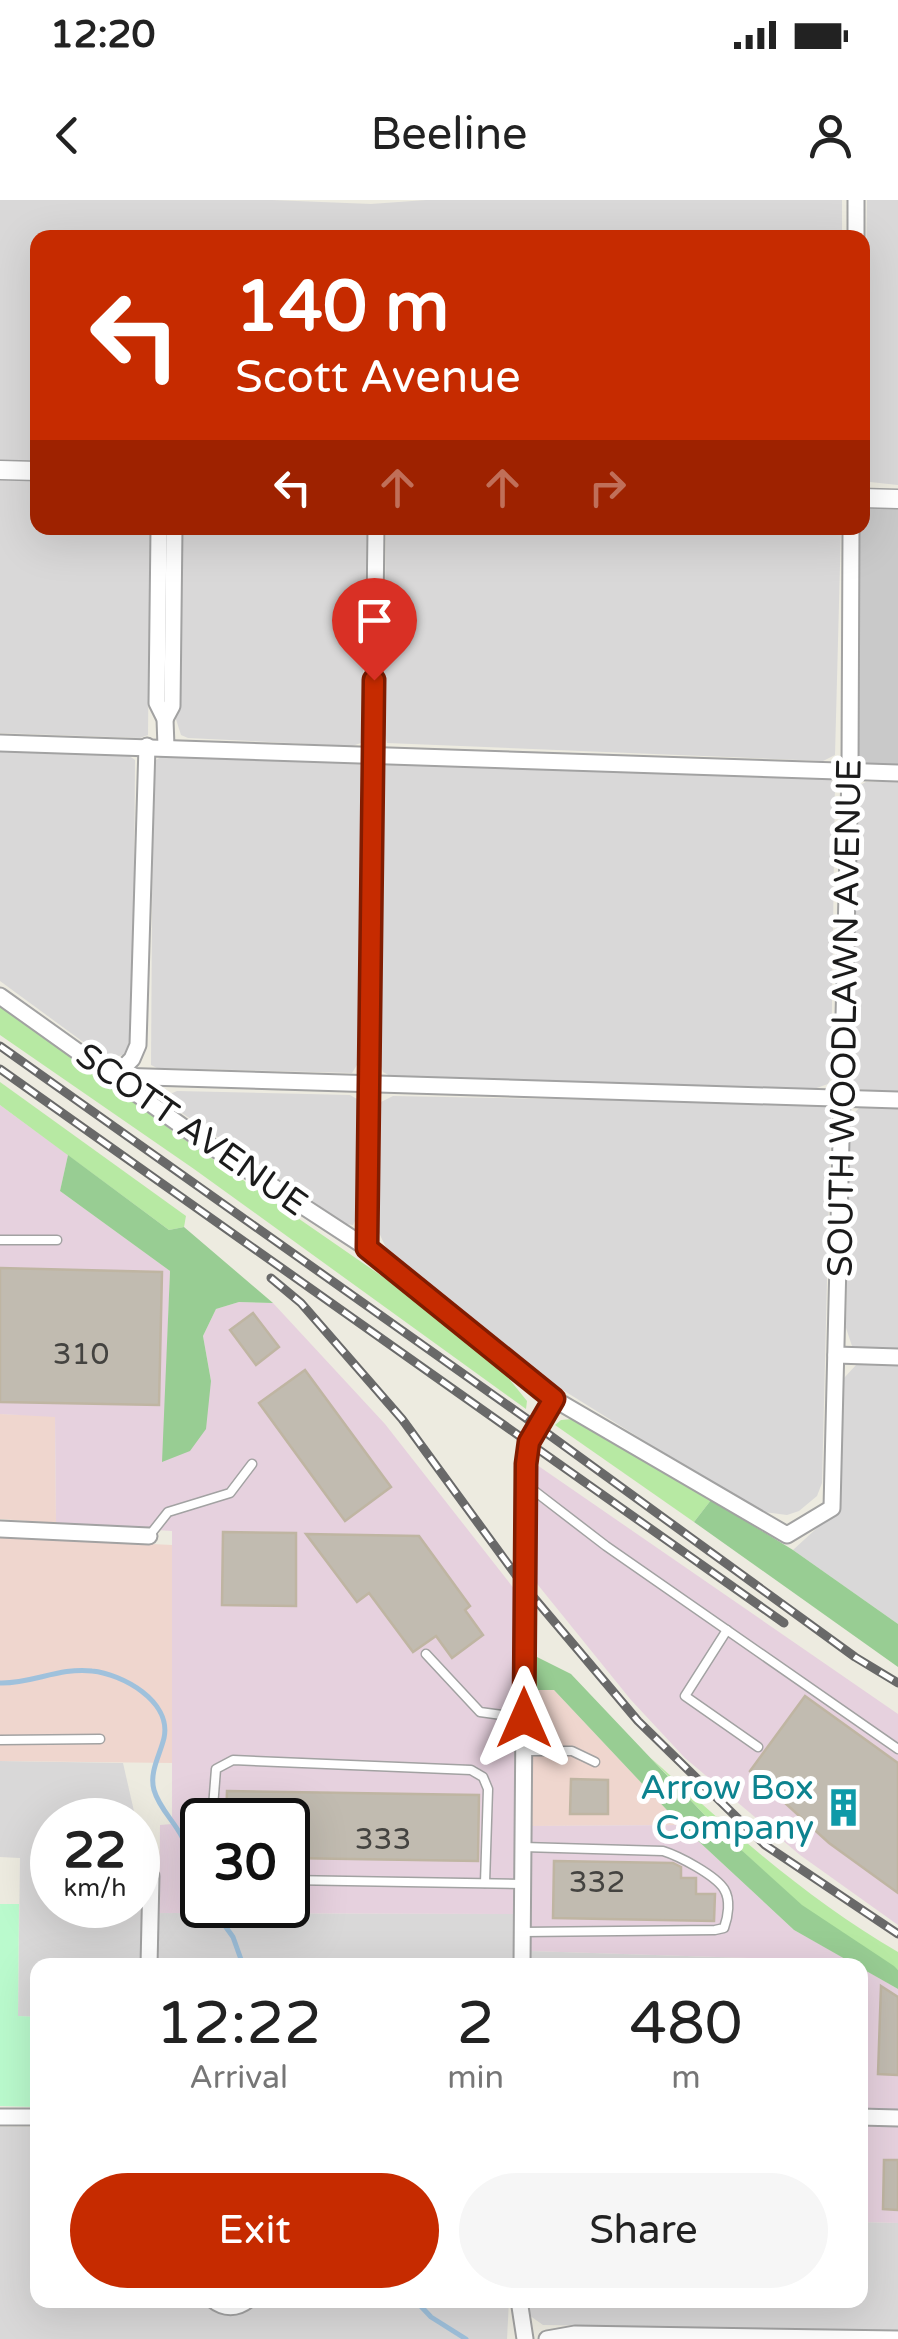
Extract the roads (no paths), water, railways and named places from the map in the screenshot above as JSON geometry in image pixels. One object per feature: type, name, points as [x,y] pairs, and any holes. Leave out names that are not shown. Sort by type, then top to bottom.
[{"type":"street","points":[[856,200],[856,230]]},
{"type":"street","points":[[0,470],[30,471]]},
{"type":"street","points":[[870,498],[898,500]]},
{"type":"street","points":[[159,535],[157,702],[165,718],[166,747]]},
{"type":"street","points":[[165,718],[172,706],[174,535]]},
{"type":"street","points":[[367,1248],[376,535]]},
{"type":"street","name":"SOUTH WOODLAWN AVENUE","points":[[832,1508],[850,772],[851,535]]},
{"type":"street","points":[[0,743],[898,772]]},
{"type":"street","points":[[116,1076],[132,1059],[138,1045],[147,746]]},
{"type":"street","name":"SCOTT AVENUE","points":[[0,996],[200,1139],[367,1248],[554,1399],[787,1535],[832,1508]]},
{"type":"street","points":[[116,1076],[898,1100]]},
{"type":"street","points":[[836,1355],[898,1357]]},
{"type":"street","points":[[522,1958],[525,1484],[529,1442],[554,1399]]},
{"type":"street","points":[[0,1529],[149,1536]]},
{"type":"street","points":[[149,1958],[150,1928]]},
{"type":"street","points":[[0,2117],[30,2117]]},
{"type":"street","points":[[868,2118],[898,2118]]},
{"type":"street","points":[[521,2308],[525,2339]]},
{"type":"street","points":[[547,2339],[575,2334],[898,2339]]},
{"type":"lane","points":[[0,1240],[57,1240]]},
{"type":"lane","points":[[149,1536],[168,1512],[230,1493],[252,1464]]},
{"type":"lane","points":[[525,1484],[606,1546],[898,1749]]},
{"type":"lane","points":[[728,1630],[684,1696],[758,1747]]},
{"type":"lane","points":[[426,1654],[480,1712],[524,1718]]},
{"type":"lane","points":[[0,1740],[100,1739]]},
{"type":"lane","points":[[524,1751],[572,1751],[595,1762]]},
{"type":"lane","points":[[214,1798],[216,1769],[233,1760],[471,1770],[483,1777],[488,1789],[485,1883]]},
{"type":"lane","points":[[522,1932],[715,1930],[724,1928],[728,1918],[728,1897],[723,1886],[678,1855],[523,1847]]},
{"type":"lane","points":[[310,1880],[523,1884]]},
{"type":"waterway","points":[[0,1683],[68,1671],[92,1671],[130,1684],[153,1701],[164,1725],[154,1770],[154,1790],[180,1834]]},
{"type":"waterway","points":[[227,1928],[240,1958]]},
{"type":"waterway","points":[[423,2308],[466,2339]]},
{"type":"railway","points":[[0,1046],[537,1426],[855,1657],[898,1683]]},
{"type":"railway","points":[[0,1069],[784,1623]]},
{"type":"railway","points":[[271,1278],[301,1303],[402,1419],[524,1586],[638,1721],[765,1845],[898,1934]]},
{"type":"place","name":"Arrow Box Company","points":[[844,1807]]}]
